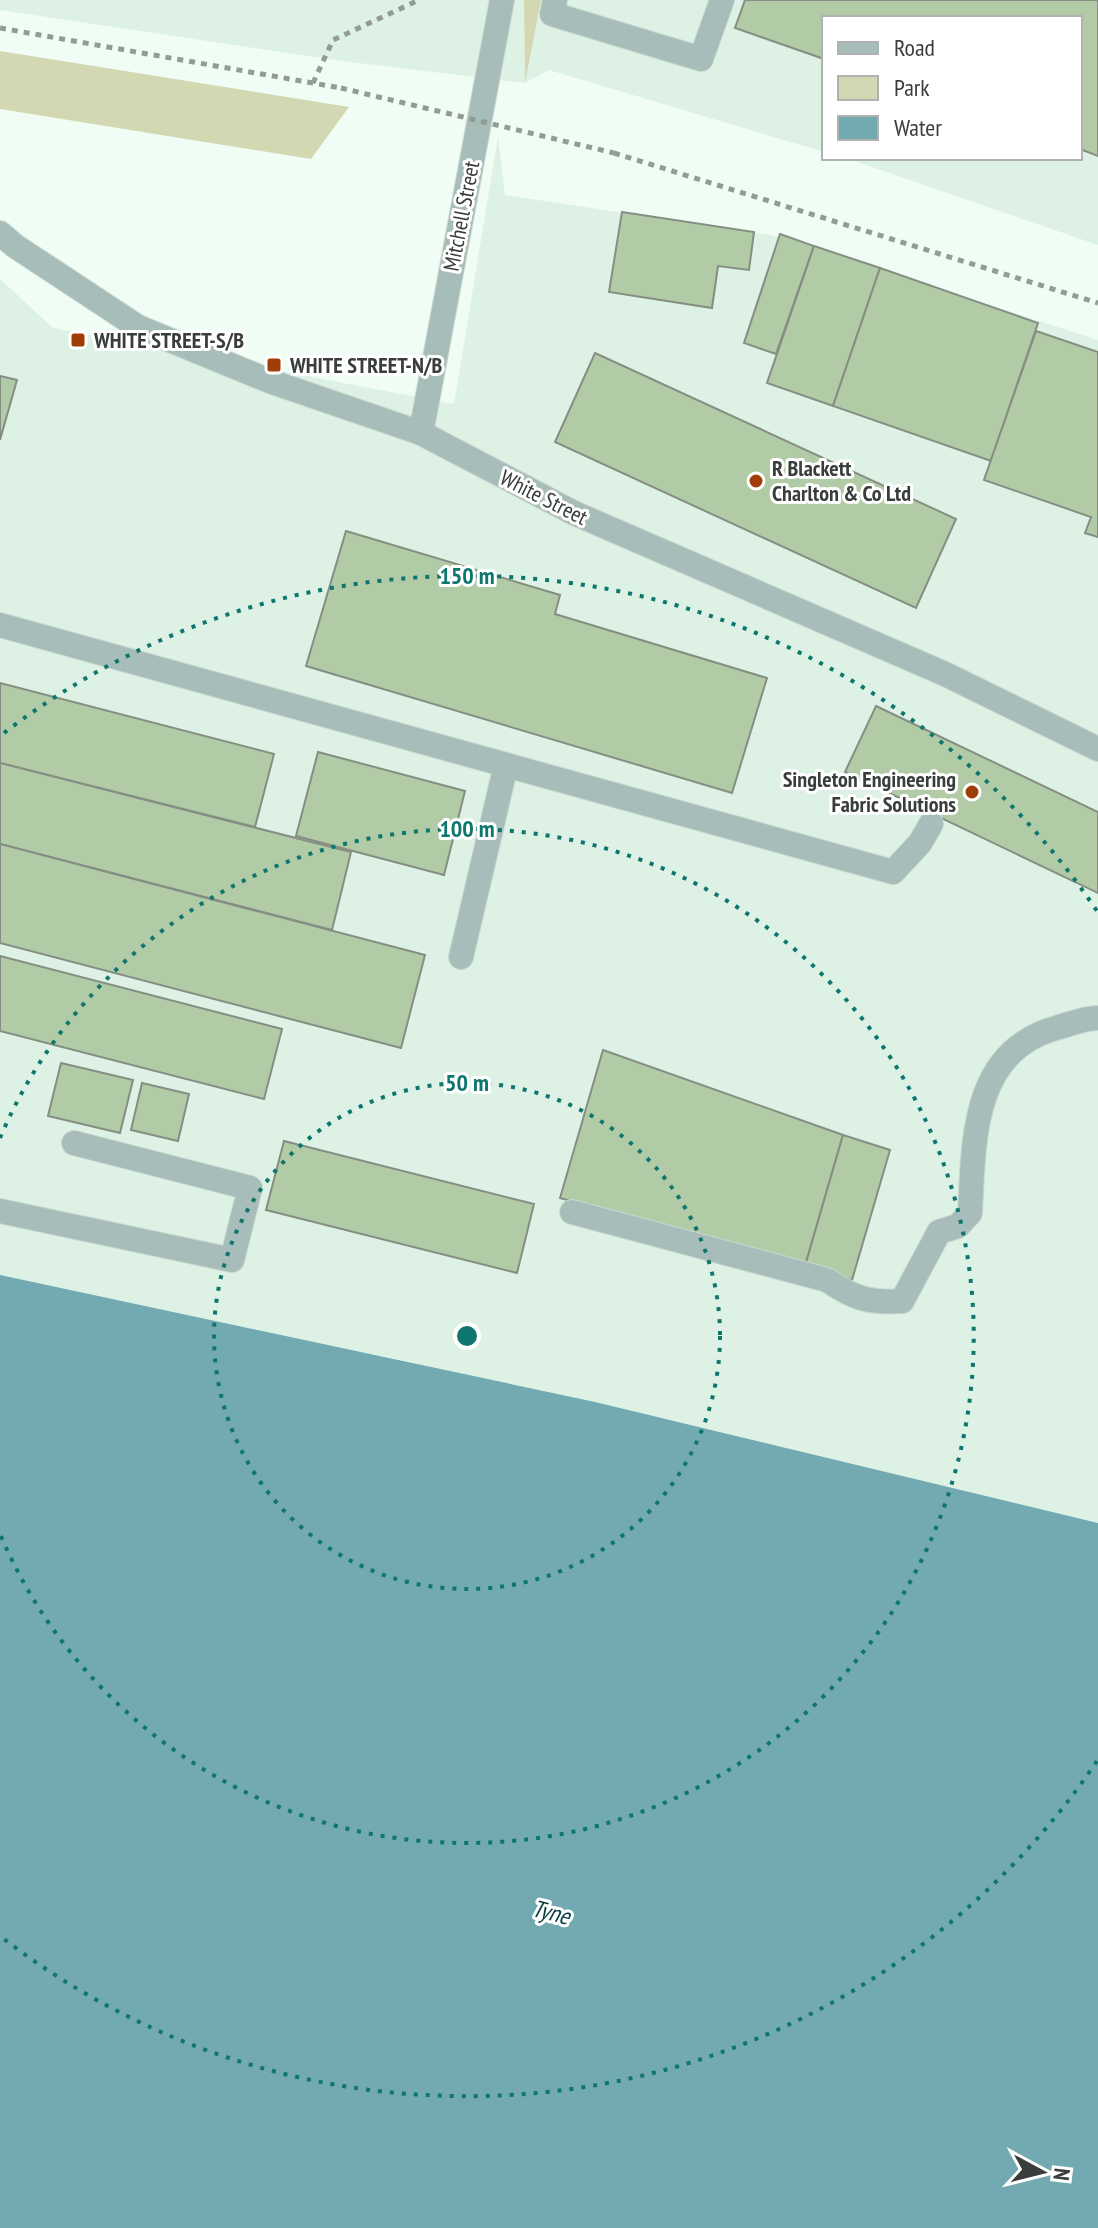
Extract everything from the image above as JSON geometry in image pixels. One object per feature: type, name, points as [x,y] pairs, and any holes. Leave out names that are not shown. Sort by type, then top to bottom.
[{"type":"street","name":"Mitchell Street","points":[[421,433],[502,0]]},
{"type":"street","points":[[555,0],[552,14],[701,59],[722,0]]},
{"type":"street","name":"White Street","points":[[0,233],[138,327],[272,382],[421,433],[574,513],[945,674],[1098,749]]},
{"type":"street","points":[[0,625],[893,872],[920,843],[931,824]]},
{"type":"street","points":[[461,957],[506,765]]},
{"type":"street","points":[[572,1212],[827,1280],[852,1296],[877,1303],[902,1301],[939,1232],[958,1226],[970,1213],[981,1100],[1002,1060],[1042,1032],[1098,1018]]},
{"type":"street","points":[[0,1211],[232,1260],[250,1188],[74,1143]]},
{"type":"path","points":[[313,83],[333,40],[419,0]]},
{"type":"path","points":[[0,28],[341,88],[614,153],[1098,303]]},
{"type":"shaded area","points":[[0,0],[524,0],[525,78],[541,0],[1098,0],[1098,245],[852,160],[1082,160],[1082,16],[822,16],[822,151],[549,70],[525,83],[342,61],[0,10]]},
{"type":"shaded area","points":[[498,137],[505,195],[771,235],[1098,340],[1098,1523],[393,1358],[0,1283],[0,279],[53,328],[454,404]]},
{"type":"green space","points":[[524,0],[541,0],[525,83]]},
{"type":"green space","points":[[0,51],[349,107],[311,159],[0,109]]},
{"type":"water","name":"Tyne","points":[[0,1275],[595,1402],[1098,1523],[1098,2228],[0,2228]]},
{"type":"building","points":[[745,0],[1098,0],[1098,156],[1082,150],[1082,16],[822,16],[822,58],[735,28]]},
{"type":"building","points":[[622,212],[754,232],[749,270],[718,266],[712,308],[609,292]]},
{"type":"building","points":[[780,234],[814,246],[776,354],[744,343]]},
{"type":"building","points":[[814,246],[880,268],[833,406],[767,383]]},
{"type":"building","points":[[880,268],[1038,323],[991,461],[833,406]]},
{"type":"building","points":[[1036,331],[1098,352],[1098,537],[1085,533],[1091,517],[984,480]]},
{"type":"building","name":"R Blackett Charlton & Co Ltd","points":[[595,353],[956,519],[916,608],[555,442]]},
{"type":"building","points":[[0,376],[17,380],[0,440]]},
{"type":"building","points":[[346,531],[560,595],[555,614],[767,678],[732,793],[306,666]]},
{"type":"building","points":[[0,683],[274,754],[255,827],[0,763]]},
{"type":"building","name":"Singleton Engineering Fabric Solutions","points":[[876,706],[1098,812],[1098,893],[845,772]]},
{"type":"building","points":[[318,752],[465,791],[444,875],[296,836]]},
{"type":"building","points":[[0,763],[351,852],[332,930],[0,844]]},
{"type":"building","points":[[0,844],[425,955],[401,1048],[0,943]]},
{"type":"building","points":[[0,956],[282,1029],[264,1099],[0,1031]]},
{"type":"building","points":[[603,1050],[843,1135],[805,1266],[560,1198]]},
{"type":"building","points":[[61,1063],[133,1080],[120,1133],[48,1116]]},
{"type":"building","points":[[142,1083],[189,1094],[178,1141],[131,1130]]},
{"type":"building","points":[[843,1135],[890,1150],[852,1280],[805,1266]]},
{"type":"building","points":[[284,1141],[534,1204],[517,1273],[266,1210]]},
{"type":"place","name":"WHITE STREET-S/B","points":[[78,340]]},
{"type":"place","name":"WHITE STREET-N/B","points":[[274,365]]},
{"type":"place","name":"R Blackett Charlton & Co Ltd","points":[[756,481]]},
{"type":"place","name":"Singleton Engineering Fabric Solutions","points":[[972,792]]}]
